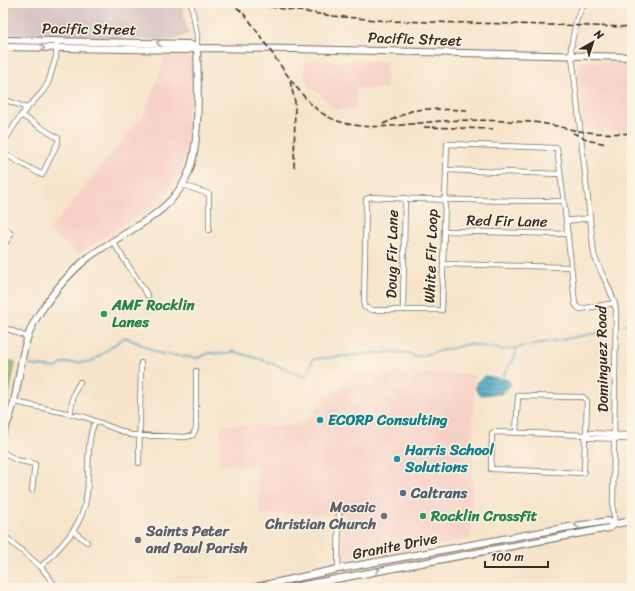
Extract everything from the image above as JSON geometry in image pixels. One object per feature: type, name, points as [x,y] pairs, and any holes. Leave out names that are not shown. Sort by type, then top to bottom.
[{"type":"street","points":[[3,432],[15,402],[27,337],[39,314],[69,276],[90,257],[157,213],[172,199],[183,185],[190,169],[196,142],[197,35],[191,3]]},
{"type":"street","name":"Dominguez Road","points":[[584,3],[572,34],[572,56],[594,254],[615,303],[617,319],[613,509],[615,524]]},
{"type":"street","name":"Pacific Street","points":[[3,40],[188,44],[197,48]]},
{"type":"street","points":[[3,143],[27,108],[48,83],[56,57],[57,41]]},
{"type":"street","name":"Pacific Street","points":[[3,47],[191,50],[197,48],[296,48],[632,57]]},
{"type":"street","points":[[3,99],[27,108]]},
{"type":"street","points":[[3,153],[42,175],[46,169],[58,142],[58,138],[22,115]]},
{"type":"street","points":[[564,201],[445,199],[447,144],[557,148],[564,201],[566,221],[568,234],[570,267],[575,304],[578,308],[615,303]]},
{"type":"street","points":[[446,170],[560,174]]},
{"type":"street","points":[[183,185],[209,194],[209,230]]},
{"type":"street","name":"White Fir Loop","points":[[371,197],[445,199],[446,231],[442,310],[373,310],[364,307],[366,199],[371,197]]},
{"type":"street","name":"Doug Fir Lane","points":[[403,310],[405,198]]},
{"type":"street","points":[[566,221],[590,218]]},
{"type":"street","points":[[3,226],[11,234],[10,239],[3,246]]},
{"type":"street","name":"Red Fir Lane","points":[[446,231],[568,234]]},
{"type":"street","points":[[113,242],[148,296]]},
{"type":"street","points":[[444,264],[570,267]]},
{"type":"street","points":[[3,327],[27,337]]},
{"type":"street","points":[[139,463],[141,363]]},
{"type":"street","points":[[15,402],[70,414],[95,421],[121,432],[140,436],[186,437],[195,432],[197,400],[196,371]]},
{"type":"street","points":[[70,414],[74,393],[80,382]]},
{"type":"street","points":[[516,433],[517,399],[521,394],[586,398],[586,435],[583,473],[491,469],[492,434],[495,432],[516,433],[586,435],[590,433],[632,439]]},
{"type":"street","points":[[41,567],[73,531],[81,518],[85,504],[89,443],[95,421]]},
{"type":"street","points":[[614,436],[632,435]]},
{"type":"street","points":[[3,452],[16,460],[35,464],[32,490]]},
{"type":"street","points":[[338,578],[339,508]]},
{"type":"street","name":"Granite Drive","points":[[252,588],[338,569],[569,527],[608,521],[615,524]]},
{"type":"street","name":"Granite Drive","points":[[288,588],[609,528],[615,524],[632,521]]},
{"type":"street","points":[[73,531],[87,542]]},
{"type":"street","points":[[3,535],[41,567],[57,588]]},
{"type":"shaded area","points":[[3,3],[183,3],[184,17],[189,34],[171,40],[130,39],[130,33],[122,32],[122,39],[52,37],[52,33],[45,33],[44,35],[3,34]]},
{"type":"shaded area","points":[[166,55],[189,55],[192,60],[190,117],[184,162],[171,187],[152,206],[78,254],[49,230],[148,110],[148,104]]},
{"type":"shaded area","points":[[305,61],[386,62],[386,89],[356,88],[356,108],[337,110],[310,86],[304,74]]},
{"type":"shaded area","points":[[581,61],[632,64],[632,132],[584,129],[577,66]]},
{"type":"shaded area","points":[[356,372],[474,374],[471,539],[343,563],[344,514],[261,514],[257,465],[220,465],[221,425],[299,426]]},
{"type":"shaded area","points":[[343,572],[343,588],[267,588]]},
{"type":"green space","points":[[3,360],[15,362],[7,404],[3,416]]},
{"type":"water","points":[[485,376],[508,380],[511,385],[501,394],[480,395],[476,390],[476,383]]},
{"type":"waterway","points":[[625,325],[632,321]]},
{"type":"waterway","points":[[30,365],[56,368],[63,363],[91,362],[125,337],[161,354],[198,358],[209,353],[227,354],[232,351],[263,360],[305,377],[313,359],[391,352],[410,353],[415,357],[469,344],[503,350],[609,331]]},
{"type":"waterway","points":[[503,379],[506,370],[515,358],[516,348]]},
{"type":"waterway","points":[[3,361],[12,362]]},
{"type":"railway","points":[[229,3],[242,12],[249,20],[303,96],[319,111],[333,119],[348,124],[363,126],[395,126],[454,120],[476,120],[537,123],[593,133],[632,134]]},
{"type":"railway","points":[[243,3],[333,16],[388,21],[632,27]]},
{"type":"railway","points":[[290,81],[295,102],[294,170]]},
{"type":"railway","points":[[383,124],[411,111],[423,109],[470,110]]},
{"type":"railway","points":[[424,127],[494,129]]},
{"type":"railway","points":[[573,133],[591,141],[607,144]]},
{"type":"place","name":"AMF Rocklin Lanes","points":[[104,314]]},
{"type":"place","name":"ECORP Consulting","points":[[320,420]]},
{"type":"place","name":"Harris School Solutions","points":[[397,459]]},
{"type":"place","name":"Caltrans","points":[[403,493]]},
{"type":"place","name":"Mosaic Christian Church","points":[[384,516]]},
{"type":"place","name":"Rocklin Crossfit","points":[[423,516]]},
{"type":"place","name":"Saints Peter and Paul Parish","points":[[138,540]]}]
